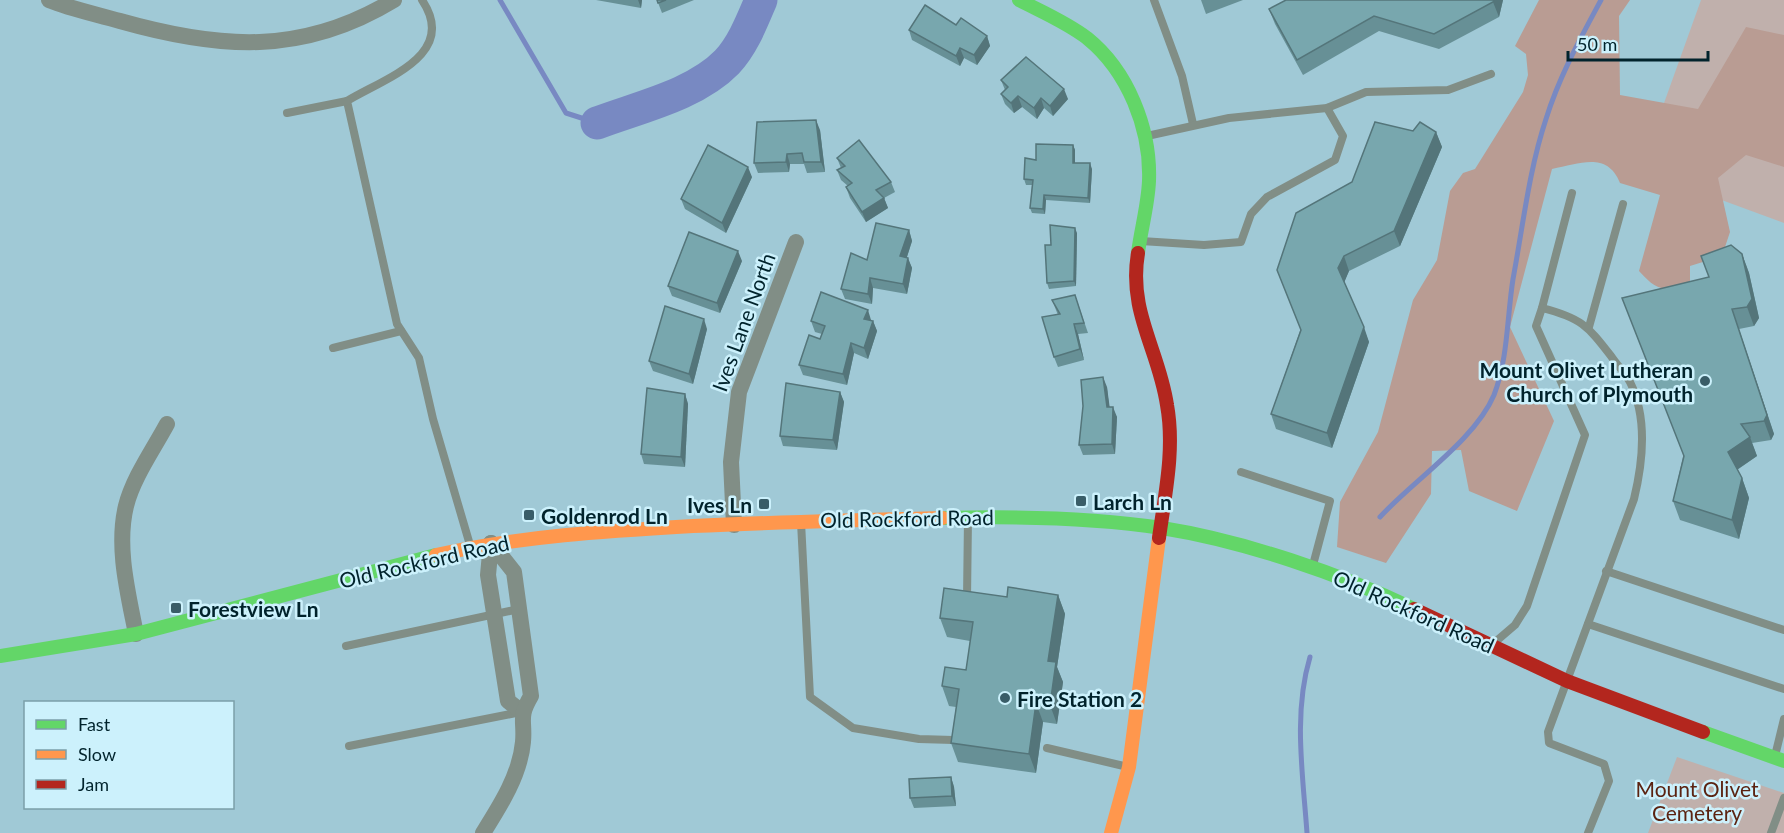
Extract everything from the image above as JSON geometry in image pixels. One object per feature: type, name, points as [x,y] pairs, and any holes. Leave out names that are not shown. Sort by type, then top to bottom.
[{"type":"street","points":[[49,0],[161,32],[244,45],[290,41],[338,29],[394,0]]},
{"type":"street","points":[[1019,0],[1068,26],[1096,46],[1118,73],[1134,103],[1147,136],[1149,175],[1147,202],[1138,240],[1134,282],[1139,323],[1164,388],[1170,424],[1162,528],[1129,767],[1112,833]]},
{"type":"street","name":"Ives Lane North","points":[[734,525],[731,462],[739,392],[796,242]]},
{"type":"street","points":[[136,634],[123,557],[122,531],[126,504],[167,424]]},
{"type":"street","name":"Old Rockford Road","points":[[0,656],[68,647],[136,634],[384,567],[491,543],[620,530],[801,521],[969,516],[1051,517],[1162,528],[1223,541],[1312,568],[1379,591],[1567,681],[1779,760]]},
{"type":"street","points":[[483,833],[514,774],[523,742],[522,712],[531,696],[514,572],[491,543]]},
{"type":"street","points":[[491,543],[488,575],[508,701],[522,712]]},
{"type":"lane","points":[[287,113],[346,101],[421,57],[433,38],[431,14],[422,0]]},
{"type":"lane","points":[[1154,0],[1182,76],[1193,124]]},
{"type":"lane","points":[[1147,136],[1229,117],[1327,108],[1366,92],[1448,90],[1491,74]]},
{"type":"lane","points":[[346,101],[397,324],[419,358],[433,419],[471,548]]},
{"type":"lane","points":[[1138,240],[1204,245],[1241,242],[1251,214],[1266,197],[1335,160],[1343,136],[1327,108]]},
{"type":"lane","points":[[1492,645],[1515,625],[1527,606],[1585,435],[1536,326],[1572,193]]},
{"type":"lane","points":[[1589,327],[1623,204]]},
{"type":"lane","points":[[1542,308],[1569,315],[1589,327],[1630,381],[1640,410],[1642,466],[1634,499],[1548,732],[1549,743],[1604,764],[1609,781],[1588,833]]},
{"type":"lane","points":[[333,348],[401,331]]},
{"type":"lane","points":[[1241,472],[1330,501],[1312,568]]},
{"type":"lane","points":[[967,599],[969,516]]},
{"type":"lane","points":[[801,521],[810,697],[853,728],[919,739],[953,740]]},
{"type":"lane","points":[[1606,572],[1784,630]]},
{"type":"lane","points":[[346,646],[519,609]]},
{"type":"lane","points":[[1588,624],[1784,689]]},
{"type":"lane","points":[[349,746],[522,712]]},
{"type":"lane","points":[[1779,760],[1784,719]]},
{"type":"lane","points":[[1047,748],[1129,767]]},
{"type":"lane","points":[[1771,833],[1784,798]]},
{"type":"green space","points":[[1701,0],[1784,0],[1784,223],[1640,170]]},
{"type":"green space","name":"Mount Olivet Cemetery","points":[[1677,757],[1784,793],[1784,833],[1648,833]]},
{"type":"shaded area","points":[[1539,0],[1630,0],[1619,16],[1620,95],[1698,109],[1746,27],[1784,35],[1784,167],[1746,155],[1718,178],[1730,232],[1722,256],[1690,266],[1690,285],[1667,289],[1651,283],[1639,271],[1660,195],[1620,183],[1608,167],[1600,163],[1582,163],[1552,169],[1510,327],[1554,421],[1517,511],[1469,491],[1461,450],[1432,451],[1431,494],[1386,563],[1337,547],[1340,502],[1378,432],[1413,300],[1437,260],[1450,191],[1463,173],[1475,169],[1523,92],[1528,75],[1526,54],[1515,46]]},
{"type":"building","points":[[1286,0],[1494,0],[1434,34],[1374,16],[1297,60],[1269,9]]},
{"type":"building","points":[[925,5],[956,25],[961,18],[987,36],[974,55],[960,48],[956,56],[909,30]]},
{"type":"building","points":[[1026,57],[1064,89],[1050,106],[1041,98],[1034,108],[1018,96],[1011,103],[1001,94],[1008,87],[1001,80]]},
{"type":"building","points":[[816,120],[821,162],[804,162],[802,153],[787,154],[786,162],[754,163],[757,122]]},
{"type":"building","points":[[1375,122],[1413,131],[1420,122],[1436,132],[1394,231],[1344,256],[1338,268],[1364,327],[1327,433],[1271,414],[1301,330],[1277,270],[1296,213],[1352,182]]},
{"type":"building","points":[[859,140],[891,182],[876,190],[884,198],[862,212],[846,187],[852,183],[837,170],[845,166],[837,158]]},
{"type":"building","points":[[1036,144],[1073,145],[1073,163],[1090,163],[1088,198],[1044,195],[1043,209],[1030,208],[1033,180],[1024,179],[1025,158],[1036,160]]},
{"type":"building","points":[[708,145],[748,167],[722,223],[681,199]]},
{"type":"building","points":[[876,223],[909,230],[900,256],[908,258],[903,284],[870,278],[868,294],[841,289],[851,253],[867,260]]},
{"type":"building","points":[[1050,225],[1075,228],[1074,281],[1047,283],[1045,245],[1051,245]]},
{"type":"building","points":[[689,232],[738,251],[717,303],[668,286]]},
{"type":"building","name":"Mount Olivet Lutheran Church of Plymouth","points":[[1731,245],[1742,254],[1752,299],[1747,307],[1732,309],[1767,415],[1764,421],[1741,424],[1750,437],[1728,452],[1742,478],[1732,520],[1673,501],[1684,456],[1622,298],[1709,277],[1701,256]]},
{"type":"building","points":[[821,292],[868,310],[864,319],[873,321],[864,348],[851,343],[843,374],[799,365],[809,335],[820,339],[825,326],[811,321]]},
{"type":"building","points":[[1075,295],[1084,323],[1074,324],[1080,349],[1054,357],[1042,317],[1060,314],[1052,300]]},
{"type":"building","points":[[665,306],[704,319],[689,374],[649,361]]},
{"type":"building","points":[[1103,377],[1107,407],[1113,407],[1112,444],[1079,445],[1083,406],[1081,380]]},
{"type":"building","points":[[786,383],[840,392],[833,440],[780,436]]},
{"type":"building","points":[[647,388],[685,394],[681,457],[641,454]]},
{"type":"building","name":"Fire Station 2","points":[[1008,587],[1058,595],[1048,661],[1056,662],[1050,705],[1036,703],[1029,754],[951,743],[959,689],[942,686],[945,667],[966,670],[973,622],[940,618],[944,588],[1007,597]]},
{"type":"building","points":[[951,777],[952,796],[910,798],[909,779]]},
{"type":"waterway","points":[[500,0],[566,113],[597,123]]},
{"type":"waterway","points":[[597,123],[683,92],[714,73],[738,48],[761,0]]},
{"type":"waterway","points":[[1380,517],[1459,444],[1485,412],[1494,395],[1502,367],[1513,279],[1540,138],[1551,103],[1564,73],[1601,0]]},
{"type":"waterway","points":[[1307,833],[1301,722],[1302,700],[1310,657]]},
{"type":"traffic: fast","points":[[1019,0],[1079,32],[1102,51],[1125,84],[1134,102],[1146,141],[1149,161],[1146,208],[1138,253]]},
{"type":"traffic: fast","points":[[943,518],[1080,519],[1162,528],[1226,541],[1291,560],[1355,583],[1414,609]]},
{"type":"traffic: fast","points":[[0,656],[136,634],[436,555]]},
{"type":"traffic: fast","points":[[1703,732],[1784,761]]},
{"type":"traffic: slow","points":[[436,555],[500,543],[629,530],[756,523],[943,518]]},
{"type":"traffic: slow","points":[[1111,833],[1129,767],[1159,538]]},
{"type":"traffic: jam","points":[[1138,253],[1137,294],[1163,385],[1169,422],[1170,455],[1159,538]]},
{"type":"traffic: jam","points":[[1414,609],[1567,681],[1703,732]]},
{"type":"place","name":"Mount Olivet Lutheran Church of Plymouth","points":[[1705,381]]},
{"type":"place","name":"Larch Ln","points":[[1081,501]]},
{"type":"place","name":"Ives Ln","points":[[764,504]]},
{"type":"place","name":"Goldenrod Ln","points":[[529,515]]},
{"type":"place","name":"Forestview Ln","points":[[176,608]]},
{"type":"place","name":"Fire Station 2","points":[[1005,698]]}]
